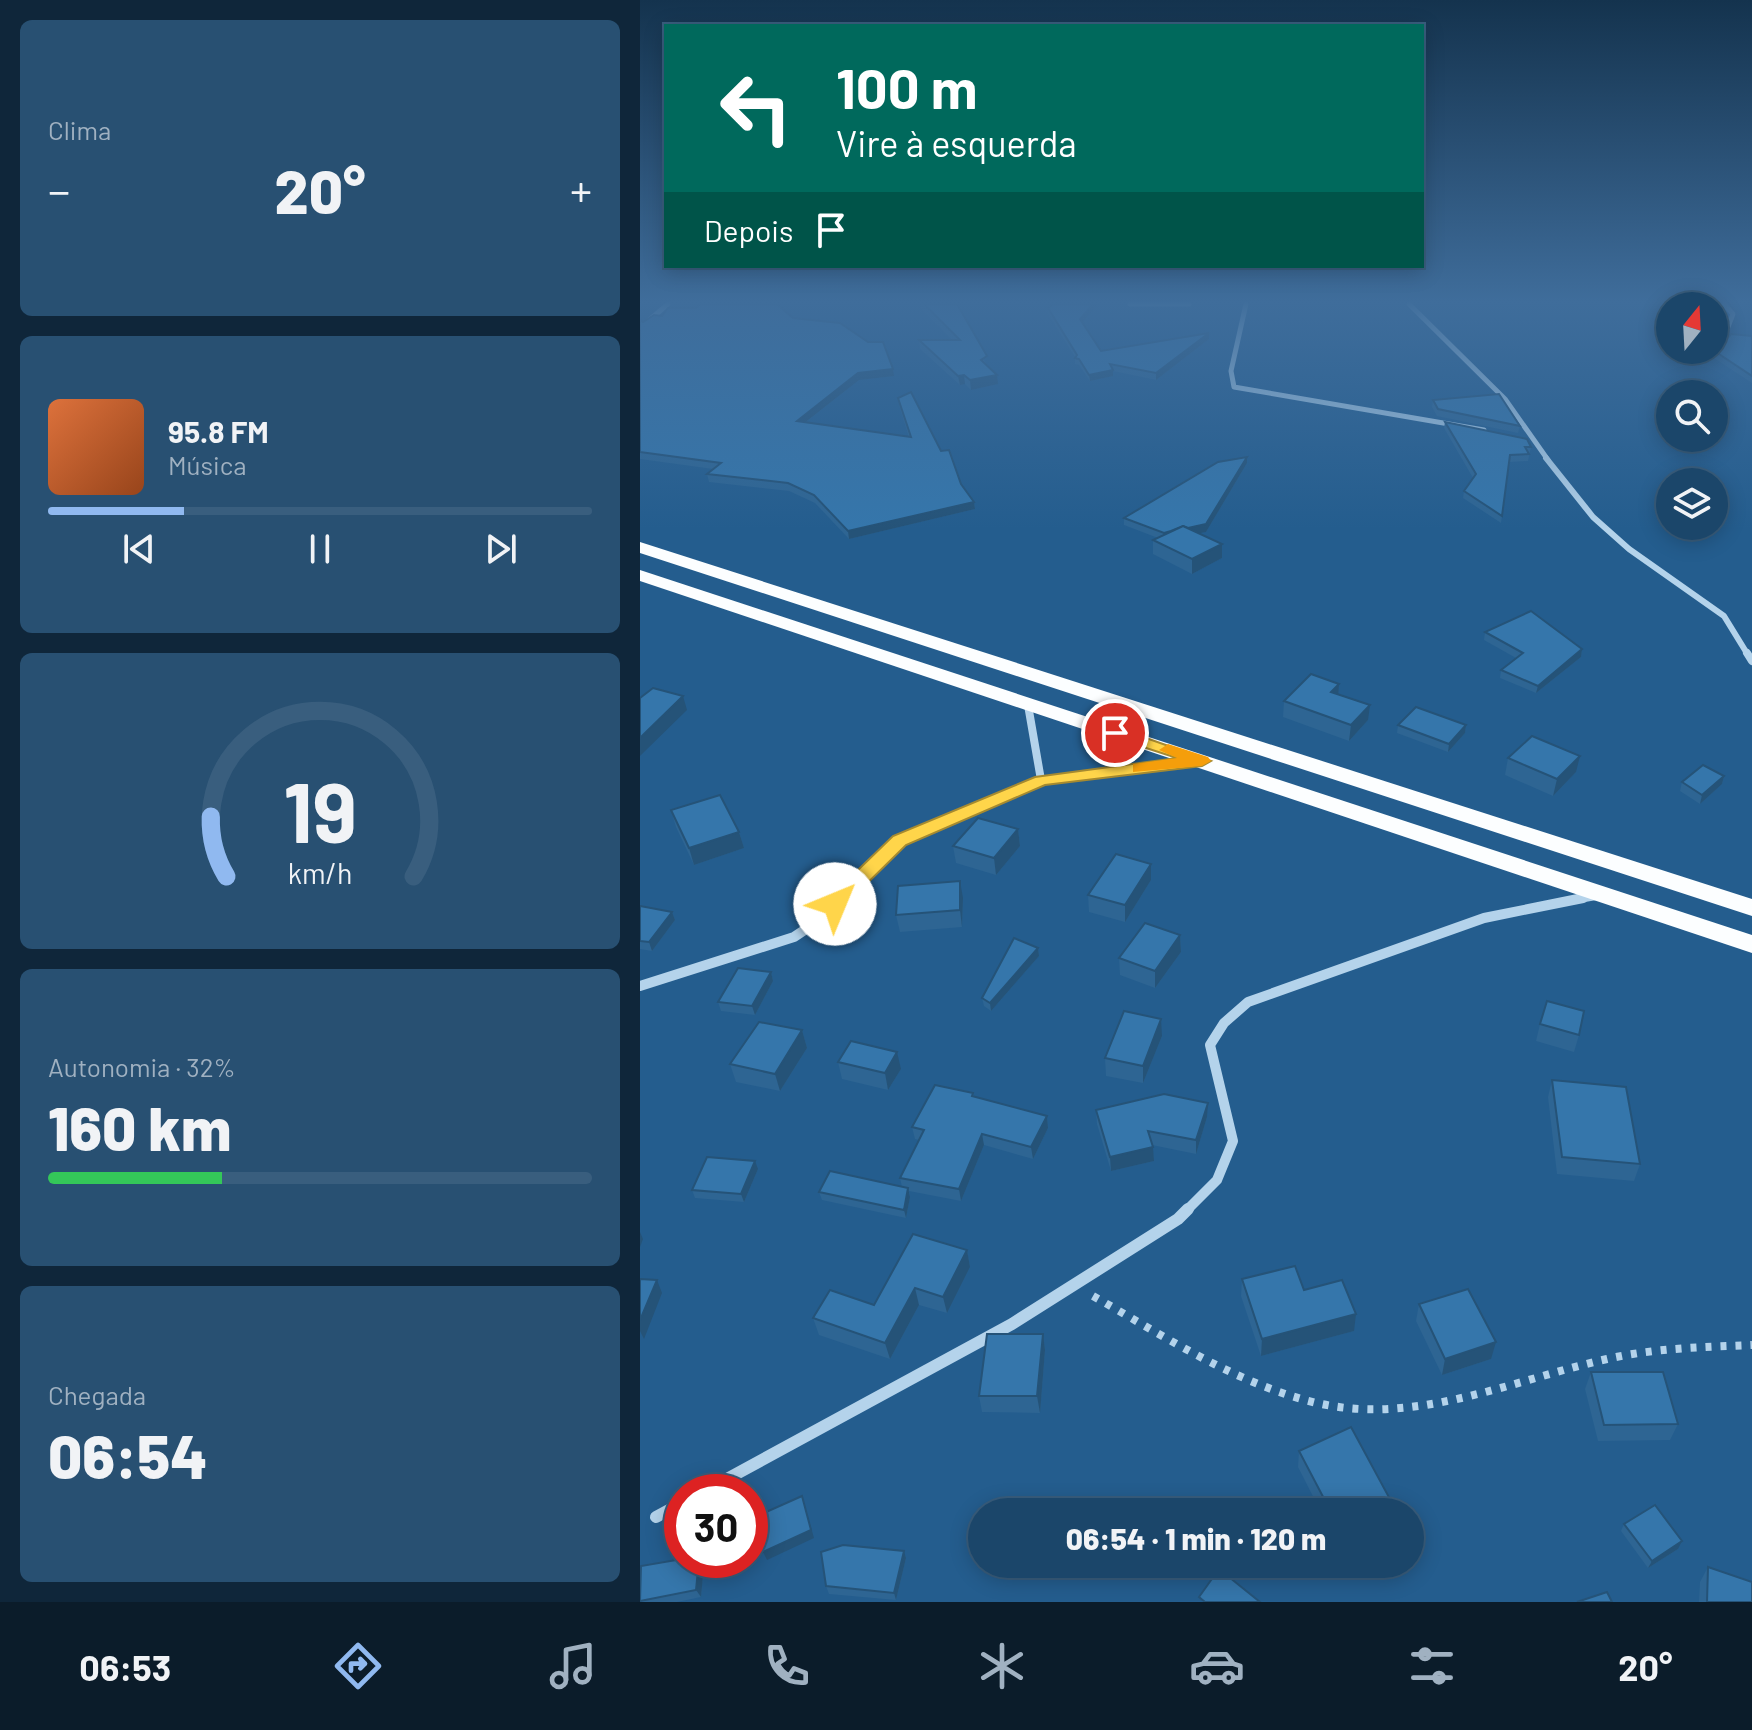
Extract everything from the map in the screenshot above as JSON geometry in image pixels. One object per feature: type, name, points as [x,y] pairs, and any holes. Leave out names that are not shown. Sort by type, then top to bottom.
[{"type":"highway","points":[[640,547],[1752,908]]},
{"type":"highway","points":[[640,575],[1752,944]]},
{"type":"street","points":[[1232,379],[1234,387],[1384,410],[1491,432]]},
{"type":"street","points":[[1485,379],[1505,399],[1534,442],[1593,517],[1629,549],[1724,616],[1752,661]]},
{"type":"street","points":[[1519,439],[1534,442]]},
{"type":"street","points":[[1028,705],[1041,780]]},
{"type":"street","points":[[640,986],[794,937],[818,921],[899,840],[1041,780],[1202,761]]},
{"type":"street","points":[[736,1474],[1012,1324],[1178,1219],[1217,1180],[1233,1141],[1210,1045],[1224,1023],[1248,1002],[1484,918],[1600,895]]},
{"type":"street","points":[[656,1517],[664,1513]]},
{"type":"path","points":[[1074,1285],[1182,1346],[1318,1403],[1386,1409],[1523,1384],[1591,1363],[1674,1348],[1752,1345]]},
{"type":"building","points":[[640,379],[851,379],[797,421],[911,437],[898,398],[911,392],[941,451],[949,450],[961,484],[974,502],[848,531],[814,495],[788,483],[707,474],[721,463],[640,452]]},
{"type":"building","points":[[1499,394],[1520,426],[1438,409],[1433,400]]},
{"type":"building","points":[[1445,422],[1527,439],[1531,447],[1525,447],[1529,454],[1510,455],[1502,516],[1464,491],[1476,474]]},
{"type":"building","points":[[1247,457],[1206,524],[1188,528],[1183,526],[1164,533],[1124,518],[1218,462]]},
{"type":"building","points":[[1183,526],[1222,544],[1192,559],[1153,540]]},
{"type":"building","points":[[1531,611],[1582,649],[1538,686],[1501,670],[1523,653],[1485,632]]},
{"type":"building","points":[[1311,674],[1339,684],[1331,692],[1370,705],[1351,725],[1284,701]]},
{"type":"building","points":[[653,688],[683,696],[640,738],[640,698]]},
{"type":"building","points":[[1416,707],[1466,725],[1449,744],[1398,725]]},
{"type":"building","points":[[1532,736],[1580,756],[1557,779],[1508,758]]},
{"type":"building","points":[[1703,765],[1724,776],[1702,795],[1682,782]]},
{"type":"building","points":[[720,795],[739,832],[689,848],[671,810]]},
{"type":"building","points":[[978,818],[1018,829],[994,858],[953,846]]},
{"type":"building","points":[[1116,854],[1151,864],[1125,905],[1088,895]]},
{"type":"building","points":[[960,881],[960,910],[896,915],[898,886]]},
{"type":"building","points":[[640,906],[672,912],[649,942],[640,941]]},
{"type":"building","points":[[1145,923],[1180,935],[1155,971],[1119,958]]},
{"type":"building","points":[[1014,938],[1038,948],[990,1003],[982,998]]},
{"type":"building","points":[[738,968],[771,972],[752,1006],[718,1002]]},
{"type":"building","points":[[1547,1001],[1584,1011],[1579,1035],[1540,1024]]},
{"type":"building","points":[[1124,1011],[1161,1019],[1143,1066],[1105,1058]]},
{"type":"building","points":[[759,1022],[802,1030],[775,1074],[730,1064]]},
{"type":"building","points":[[851,1041],[897,1052],[885,1073],[838,1062]]},
{"type":"building","points":[[1552,1080],[1626,1087],[1640,1164],[1562,1157]]},
{"type":"building","points":[[935,1085],[973,1093],[972,1096],[1047,1116],[1031,1147],[982,1134],[959,1189],[900,1178],[924,1130],[912,1127]]},
{"type":"building","points":[[1164,1094],[1208,1103],[1196,1140],[1148,1131],[1153,1147],[1110,1157],[1096,1110]]},
{"type":"building","points":[[707,1157],[755,1161],[741,1194],[692,1190]]},
{"type":"building","points":[[830,1171],[908,1188],[904,1210],[819,1192]]},
{"type":"building","points":[[913,1234],[967,1250],[943,1297],[915,1288],[885,1343],[813,1318],[830,1290],[874,1305]]},
{"type":"building","points":[[1295,1266],[1304,1290],[1342,1280],[1356,1314],[1262,1339],[1242,1279]]},
{"type":"building","points":[[640,1279],[657,1280],[640,1320]]},
{"type":"building","points":[[1468,1289],[1496,1342],[1445,1359],[1419,1304]]},
{"type":"building","points":[[987,1334],[1043,1334],[1037,1396],[979,1396]]},
{"type":"building","points":[[1591,1372],[1663,1372],[1678,1424],[1604,1425]]},
{"type":"building","points":[[1351,1427],[1389,1498],[1324,1498],[1299,1451]]},
{"type":"building","points":[[802,1496],[811,1530],[768,1550],[768,1511]]},
{"type":"building","points":[[1655,1505],[1682,1541],[1652,1561],[1624,1524]]},
{"type":"building","points":[[843,1545],[904,1551],[894,1593],[826,1586],[821,1552]]},
{"type":"building","points":[[664,1562],[664,1578],[697,1578],[696,1590],[640,1601],[641,1566]]},
{"type":"building","points":[[1708,1567],[1752,1582],[1752,1602],[1707,1602]]},
{"type":"building","points":[[1213,1578],[1230,1578],[1260,1602],[1205,1602],[1199,1597]]},
{"type":"building","points":[[1607,1592],[1612,1602],[1577,1602]]},
{"type":"slow traffic","points":[[1139,768],[1202,761],[1168,750]]},
{"type":"route","points":[[835,904],[899,840],[1041,780],[1202,761],[1115,733]]}]
